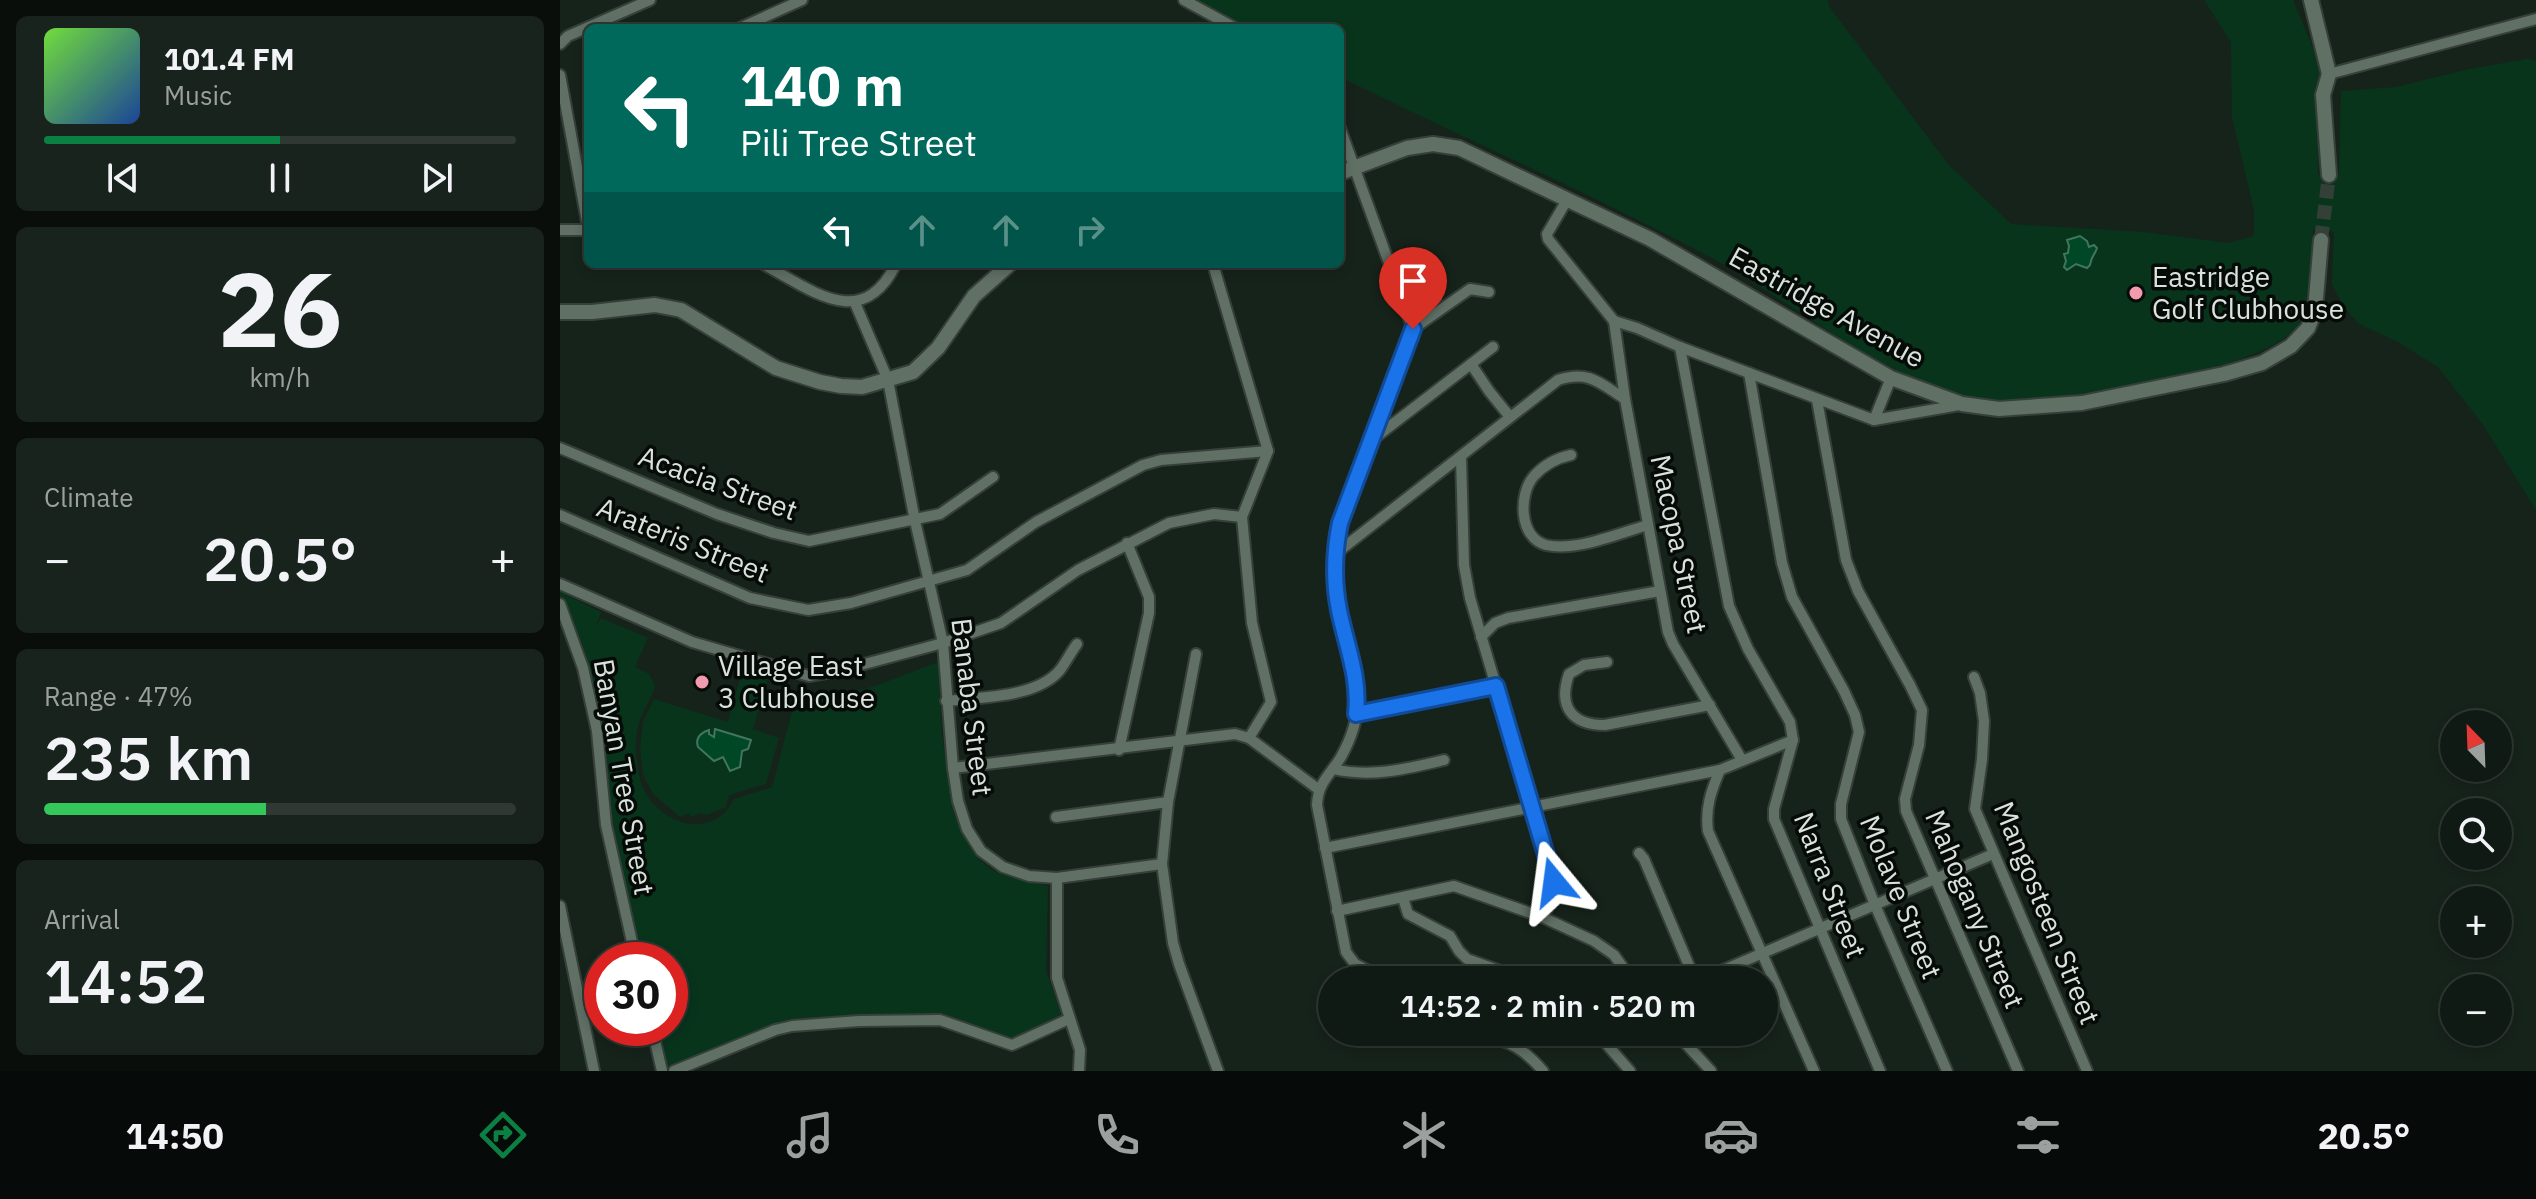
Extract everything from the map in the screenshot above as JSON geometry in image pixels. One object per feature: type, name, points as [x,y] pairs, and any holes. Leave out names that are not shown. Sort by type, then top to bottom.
[{"type":"street","points":[[595,24],[650,0]]},
{"type":"street","points":[[749,24],[802,0]]},
{"type":"street","points":[[1184,0],[1228,24]]},
{"type":"street","points":[[2311,0],[2329,74],[2323,95],[2329,175]]},
{"type":"street","points":[[2329,74],[2536,19]]},
{"type":"street","points":[[560,44],[568,36],[584,29]]},
{"type":"street","points":[[560,75],[584,206]]},
{"type":"street","points":[[1344,138],[1413,329]]},
{"type":"street","name":"Eastridge Avenue","points":[[1344,171],[1407,148],[1433,144],[1459,148],[1650,239],[1891,378],[1962,404],[1999,409],[2082,403],[2224,374],[2262,363],[2291,346],[2308,328],[2315,310],[2321,240]]},
{"type":"street","points":[[1567,200],[1547,234],[1548,239],[1614,321],[1874,420],[1962,404]]},
{"type":"street","points":[[560,230],[584,228]]},
{"type":"street","points":[[771,268],[830,299],[855,303],[872,297],[889,279],[894,268]]},
{"type":"street","points":[[560,312],[655,305],[681,310],[776,368],[841,386],[862,387],[913,372],[938,348],[974,296],[1006,268]]},
{"type":"street","points":[[1214,268],[1268,451],[1242,517],[1252,623],[1271,702],[1249,738]]},
{"type":"street","points":[[1359,966],[1346,952],[1317,805],[1318,789],[1343,754],[1354,727],[1358,699],[1356,675],[1339,610],[1334,555],[1340,523],[1413,329],[1470,289],[1489,292]]},
{"type":"street","name":"Banaba Street","points":[[855,303],[888,380],[915,521],[943,643],[953,768],[958,801],[967,829],[981,851],[1003,867],[1029,876],[1057,878],[1162,864]]},
{"type":"street","name":"Macopa Street","points":[[1614,321],[1625,399],[1668,632],[1742,760]]},
{"type":"street","points":[[1370,441],[1493,347]]},
{"type":"street","points":[[1325,848],[1720,770],[1793,740],[1790,722],[1748,649],[1729,606],[1680,347]]},
{"type":"street","points":[[1471,364],[1510,417]]},
{"type":"street","name":"Molave Street","points":[[1749,373],[1782,563],[1792,597],[1855,715],[1859,732],[1841,804],[1841,819],[1947,1071]]},
{"type":"street","points":[[1334,555],[1558,380],[1573,375],[1587,376],[1625,399]]},
{"type":"street","points":[[1874,420],[1891,378]]},
{"type":"street","name":"Mahogany Street","points":[[1817,400],[1846,560],[1858,591],[1922,710],[1919,745],[1905,799],[1906,811],[2018,1071]]},
{"type":"street","name":"Acacia Street","points":[[560,448],[717,514],[809,541],[940,514],[993,477]]},
{"type":"street","name":"Arateris Street","points":[[560,515],[750,598],[808,610],[851,603],[967,570],[1036,522],[1143,465],[1161,460],[1268,451]]},
{"type":"street","points":[[1571,455],[1558,458],[1533,477],[1524,495],[1524,516],[1530,534],[1543,544],[1570,547],[1648,525]]},
{"type":"street","points":[[1461,457],[1464,565],[1470,598],[1556,894],[1542,917]]},
{"type":"street","points":[[560,584],[692,642],[809,676],[943,643],[1001,623],[1078,570],[1169,523],[1214,514],[1242,517]]},
{"type":"street","points":[[1119,750],[1149,613],[1149,597],[1127,543]]},
{"type":"street","points":[[1481,637],[1495,623],[1508,618],[1660,591]]},
{"type":"street","name":"Banyan Tree Street","points":[[560,604],[583,668],[597,731],[606,825],[632,942]]},
{"type":"street","points":[[946,701],[1023,691],[1043,684],[1059,672],[1077,644]]},
{"type":"street","points":[[1196,654],[1168,802],[1162,864],[1173,943],[1218,1071]]},
{"type":"street","points":[[1607,662],[1584,665],[1569,674],[1564,690],[1567,705],[1577,720],[1589,725],[1605,725],[1710,705]]},
{"type":"street","name":"Mangosteen Street","points":[[1974,677],[1984,721],[1975,809],[2087,1071]]},
{"type":"street","points":[[1356,714],[1496,686]]},
{"type":"street","points":[[953,768],[1235,734],[1249,738],[1318,789]]},
{"type":"street","name":"Narra Street","points":[[1793,740],[1774,819],[1880,1071]]},
{"type":"street","points":[[1333,769],[1362,774],[1382,773],[1444,760]]},
{"type":"street","points":[[1720,770],[1706,815],[1708,831],[1814,1071]]},
{"type":"street","points":[[1056,817],[1168,802]]},
{"type":"street","points":[[1639,853],[1692,966]]},
{"type":"street","points":[[1730,966],[1993,854]]},
{"type":"street","points":[[1057,878],[1057,978],[1080,1050],[1079,1071]]},
{"type":"street","points":[[1337,911],[1454,886],[1542,917],[1594,941],[1614,955],[1622,966]]},
{"type":"street","points":[[1403,898],[1408,914],[1450,936],[1467,959],[1487,966]]},
{"type":"street","points":[[560,906],[594,1071]]},
{"type":"street","points":[[674,1071],[792,1026],[940,1020],[1012,1045],[1069,1019]]},
{"type":"street","points":[[656,1046],[662,1071]]},
{"type":"street","points":[[1519,1046],[1543,1071]]},
{"type":"street","points":[[1608,1046],[1630,1071]]},
{"type":"street","points":[[1688,1046],[1711,1071]]},
{"type":"shaded area","points":[[1198,0],[1828,0],[1828,5],[1948,164],[2011,224],[2143,232],[2229,243],[2254,236],[2254,210],[2232,117],[2231,42],[2204,0],[2293,0],[2319,62],[2318,175],[2339,175],[2341,91],[2396,87],[2469,69],[2527,59],[2536,61],[2536,510],[2484,426],[2438,367],[2398,342],[2359,324],[2344,307],[2332,284],[2334,232],[2313,230],[2303,316],[2298,325],[2279,342],[2203,371],[2155,383],[2060,399],[1993,402],[1970,399],[1892,368],[1741,275],[1664,233],[1344,79],[1344,24],[1242,24]]},
{"type":"shaded area","points":[[2080,236],[2089,247],[2094,245],[2097,248],[2087,268],[2076,264],[2067,270],[2064,254],[2068,253],[2067,240]]},
{"type":"shaded area","points":[[560,592],[601,612],[596,627],[601,618],[648,638],[635,667],[649,674],[655,686],[638,726],[636,747],[639,775],[654,804],[681,822],[710,822],[723,814],[734,799],[772,787],[797,693],[825,700],[878,685],[938,662],[942,736],[955,816],[979,860],[992,870],[1048,886],[1046,971],[1061,1013],[1058,1019],[1013,1041],[947,1017],[790,1019],[665,1071],[660,1046],[688,1046],[688,942],[637,942],[611,824],[601,731],[588,665],[560,603]]},
{"type":"shaded area","points":[[742,671],[768,678],[753,729],[779,738],[766,784],[729,795],[726,807],[707,815],[700,813],[691,817],[689,813],[680,817],[653,794],[643,774],[640,746],[643,722],[654,699],[728,722]]},
{"type":"shaded area","points":[[715,729],[751,740],[748,749],[742,751],[740,767],[730,771],[723,757],[714,761],[698,747],[701,734],[709,730],[714,737]]},
{"type":"tunnel","points":[[2321,240],[2329,175]]},
{"type":"place","name":"Eastridge Golf Clubhouse","points":[[2136,293]]},
{"type":"place","name":"Village East 3 Clubhouse","points":[[702,682]]},
{"type":"route","points":[[1413,329],[1340,523],[1334,555],[1339,610],[1356,675],[1356,714],[1496,686],[1554,882]]}]
